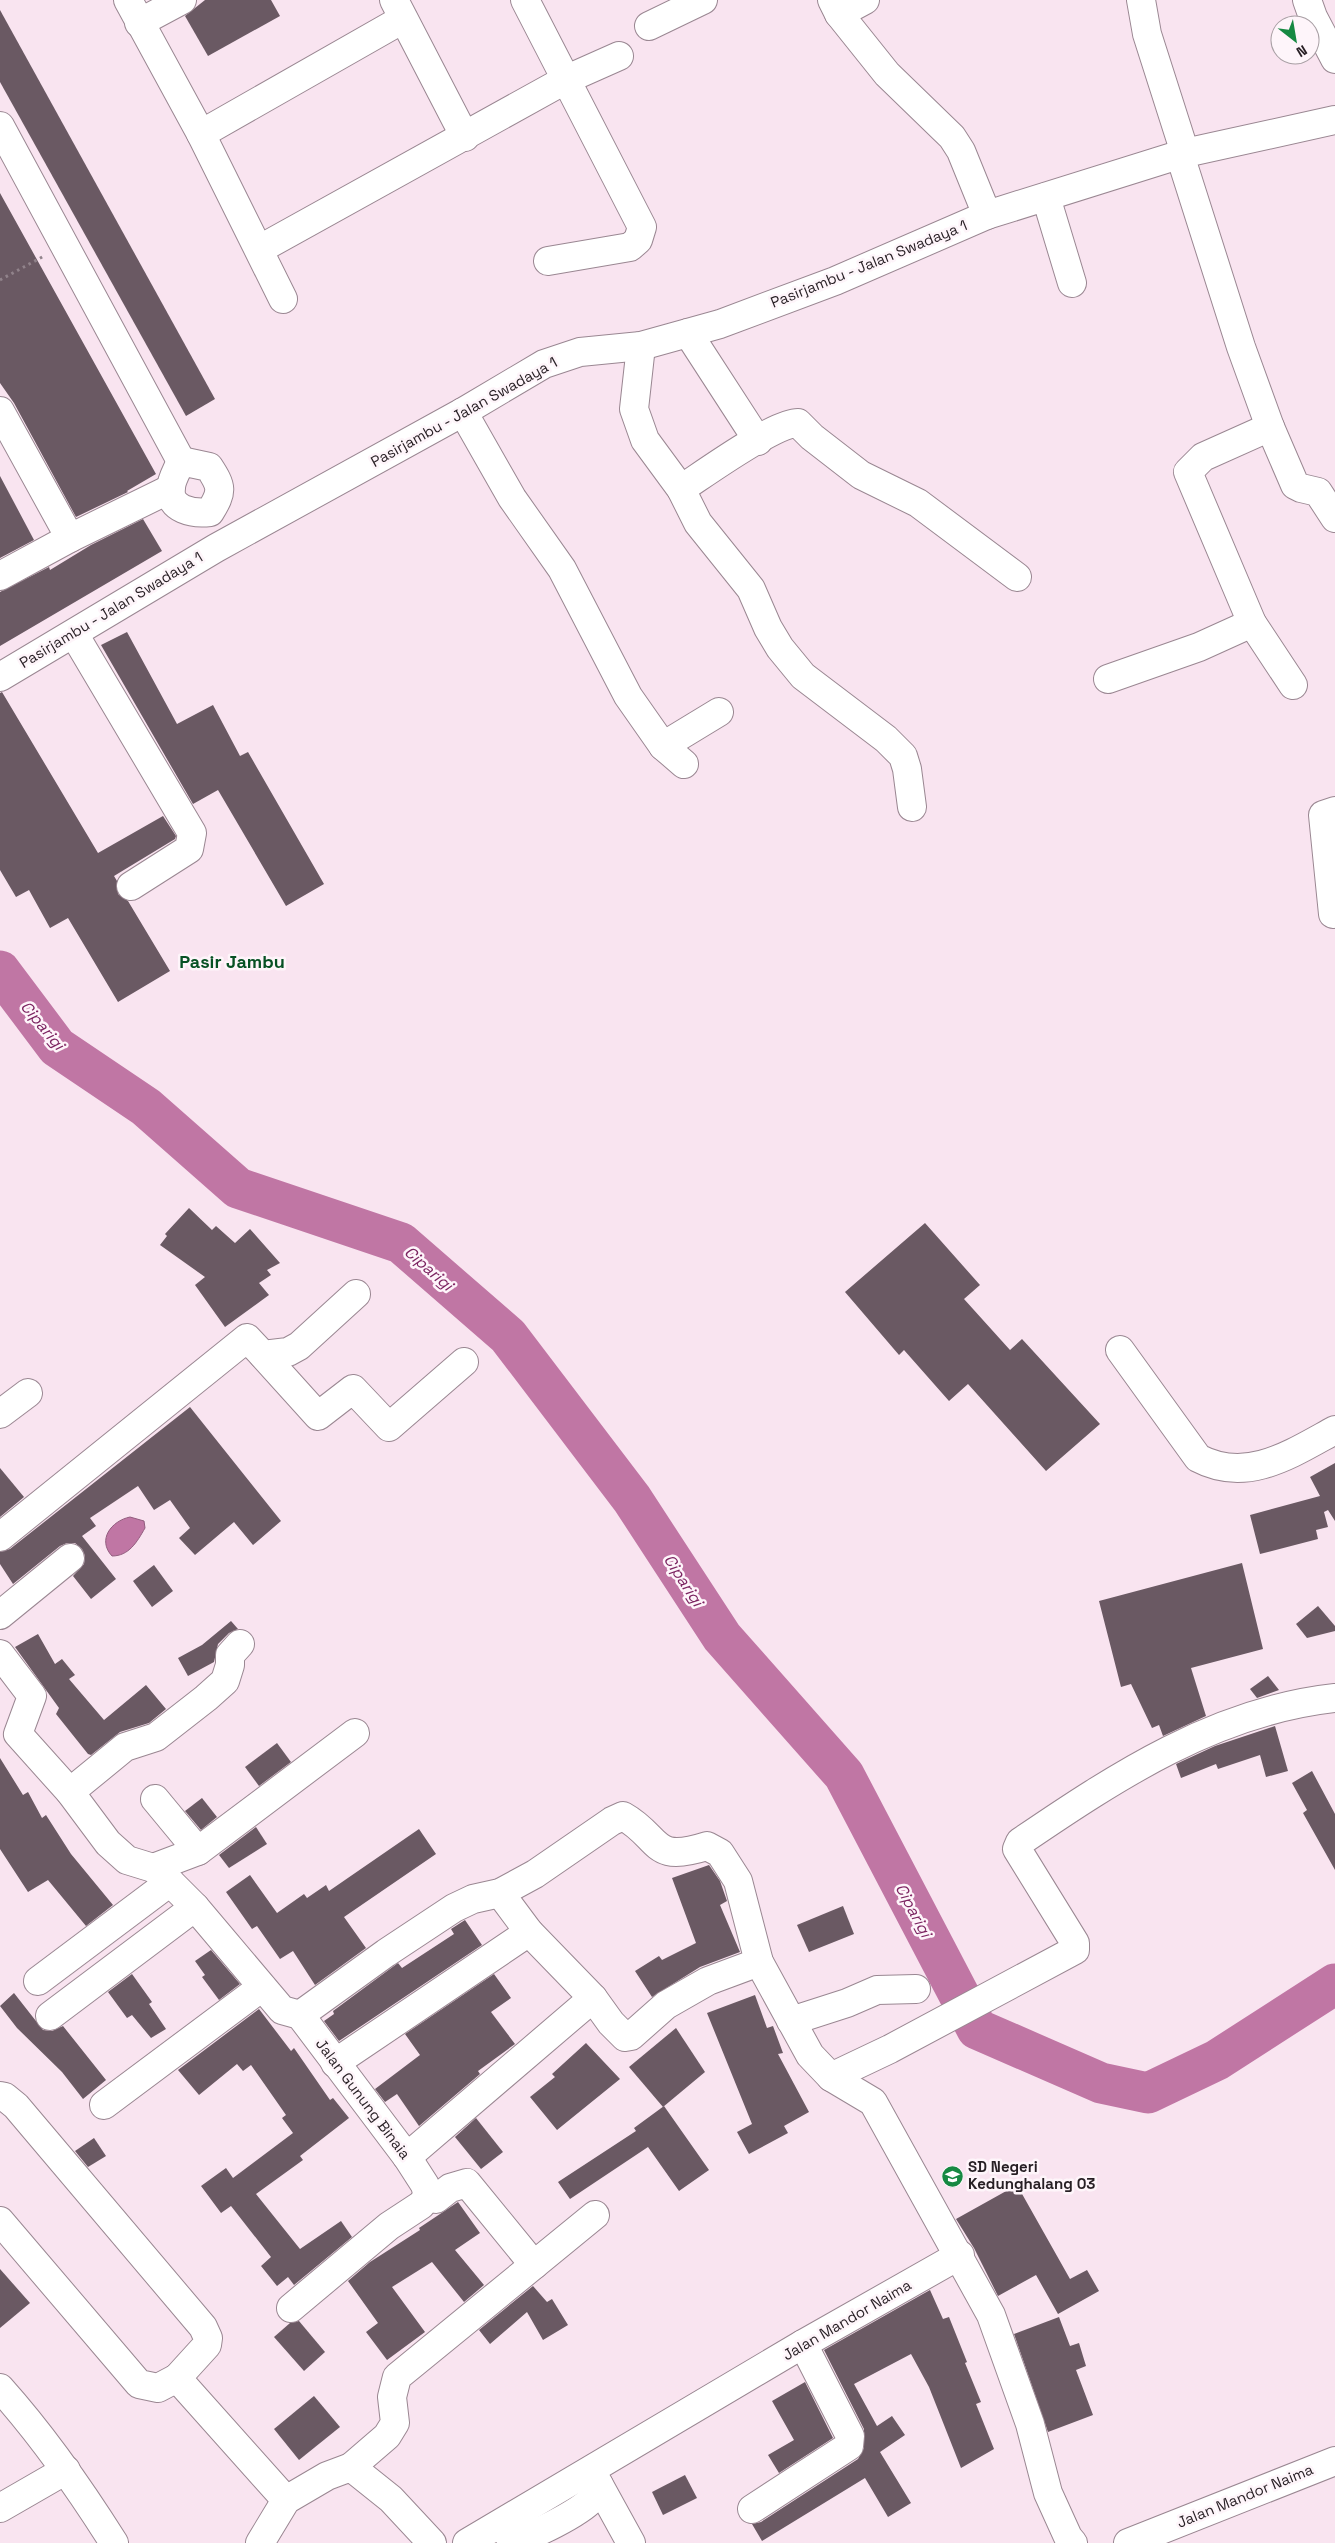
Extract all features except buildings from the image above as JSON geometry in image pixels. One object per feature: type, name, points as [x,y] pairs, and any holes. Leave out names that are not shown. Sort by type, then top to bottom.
[{"type":"street","points":[[182,0],[133,11],[201,134],[284,299]]},
{"type":"street","points":[[524,0],[641,224],[642,231],[638,240],[630,246],[548,261]]},
{"type":"street","points":[[649,26],[702,0]]},
{"type":"street","points":[[865,0],[835,7],[887,74],[952,136],[962,150],[986,215]]},
{"type":"street","points":[[1141,0],[1147,34],[1182,154],[1241,348],[1270,427],[1295,485],[1318,492],[1335,518]]},
{"type":"street","points":[[1308,0],[1313,17],[1335,59]]},
{"type":"street","points":[[201,134],[398,9],[465,137]]},
{"type":"street","points":[[260,249],[565,80],[620,56]]},
{"type":"street","name":"Pasirjambu - Jalan Swadaya 1","points":[[0,677],[216,548],[463,412],[544,364],[580,352],[641,346],[720,324],[835,281],[986,215],[1182,154],[1335,120]]},
{"type":"street","points":[[0,126],[180,461],[170,489],[173,500],[184,510],[195,514],[210,512],[220,495],[218,481],[209,467],[180,461]]},
{"type":"street","points":[[1046,197],[1072,283]]},
{"type":"street","points":[[688,333],[758,440]]},
{"type":"street","points":[[641,346],[634,409],[637,423],[645,440],[681,489],[698,523],[751,589],[768,628],[780,648],[803,676],[886,739],[903,756],[907,769],[912,807]]},
{"type":"street","points":[[463,412],[512,498],[562,569],[628,696],[663,746],[684,764]]},
{"type":"street","points":[[2,419],[70,538]]},
{"type":"street","points":[[681,489],[758,440],[789,424],[802,424],[812,437],[861,475],[918,503],[1018,577]]},
{"type":"street","points":[[1270,427],[1203,457],[1188,472],[1252,623],[1292,684]]},
{"type":"street","points":[[0,576],[70,538],[170,489]]},
{"type":"street","points":[[1108,679],[1199,647],[1252,623]]},
{"type":"street","points":[[74,634],[192,833],[189,849],[131,886]]},
{"type":"street","points":[[663,746],[719,712]]},
{"type":"street","points":[[1333,914],[1324,815],[1335,811]]},
{"type":"street","points":[[263,1355],[288,1352],[299,1346],[356,1294]]},
{"type":"street","points":[[0,1537],[247,1338],[318,1416],[353,1389],[389,1427],[464,1362]]},
{"type":"street","points":[[1120,1350],[1198,1458],[1214,1467],[1254,1468],[1285,1456],[1335,1430]]},
{"type":"street","points":[[0,1414],[28,1393]]},
{"type":"street","points":[[0,1615],[70,1558]]},
{"type":"street","points":[[70,1792],[125,1747],[156,1737],[206,1698],[225,1681],[230,1665],[230,1655],[240,1644]]},
{"type":"street","points":[[0,1654],[32,1696],[9,1738],[70,1792],[108,1843],[128,1860],[161,1875],[195,1907],[282,2010],[300,2015],[386,1953],[454,1908],[473,1899],[500,1893],[535,1874],[612,1820],[623,1816],[631,1821],[656,1846],[667,1852],[690,1851],[707,1846],[720,1853],[738,1881],[759,1962],[810,2055],[831,2077],[873,2102],[960,2255],[991,2315],[1030,2424],[1048,2493],[1068,2537],[1073,2543]]},
{"type":"street","points":[[831,2077],[950,2018],[1070,1954],[1076,1946],[1017,1849],[1020,1842],[1101,1787],[1194,1736],[1268,1711],[1303,1702],[1335,1698]]},
{"type":"street","points":[[38,1980],[161,1875],[198,1851],[355,1733]]},
{"type":"street","points":[[155,1798],[198,1851]]},
{"type":"street","points":[[500,1893],[529,1932],[593,1998],[611,2023],[625,2037],[631,2036],[666,2005],[708,1981],[759,1962]]},
{"type":"street","points":[[50,2016],[195,1907]]},
{"type":"street","points":[[335,2063],[529,1932]]},
{"type":"street","points":[[104,2105],[262,1987]]},
{"type":"street","points":[[791,2021],[847,2003],[878,1990],[916,1989]]},
{"type":"street","points":[[407,2157],[593,1998]]},
{"type":"street","name":"Jalan Gunung Binaia","points":[[300,2015],[407,2157],[425,2185],[428,2196]]},
{"type":"street","points":[[0,2096],[5,2097],[16,2106],[203,2327],[208,2338],[207,2345],[177,2378],[158,2388],[139,2384],[0,2221]]},
{"type":"street","points":[[291,2308],[389,2226],[420,2205],[428,2196],[436,2199],[450,2188],[467,2182],[534,2265]]},
{"type":"street","points":[[260,2543],[286,2500],[327,2476],[355,2465],[388,2436],[395,2423],[392,2397],[397,2377],[595,2215]]},
{"type":"street","name":"Jalan Mandor Naima","points":[[467,2543],[499,2524],[595,2477],[803,2344],[960,2255]]},
{"type":"street","points":[[752,2509],[849,2446],[851,2442],[803,2344]]},
{"type":"street","points":[[177,2378],[286,2500]]},
{"type":"street","points":[[0,2388],[25,2416],[66,2470],[114,2543]]},
{"type":"street","name":"Jalan Mandor Naima","points":[[1128,2543],[1335,2461]]},
{"type":"street","points":[[355,2465],[391,2499],[432,2543]]},
{"type":"street","points":[[0,2508],[66,2470]]},
{"type":"street","points":[[595,2477],[631,2543]]},
{"type":"path","points":[[0,280],[64,245]]},
{"type":"shaded area","points":[[130,1517],[144,1521],[145,1528],[136,1543],[128,1551],[112,1556],[106,1544],[108,1532],[117,1523]]},
{"type":"waterway","name":"Ciparigi","points":[[0,971],[57,1047],[146,1107],[238,1188],[401,1243],[508,1336],[632,1499],[722,1637],[844,1775],[977,2029],[1101,2083],[1148,2093],[1217,2060],[1335,1984]]},
{"type":"place","name":"SD Negeri Kedunghalang 03","points":[[952,2176]]},
{"type":"district","name":"Pasir Jambu","points":[[232,962]]}]
